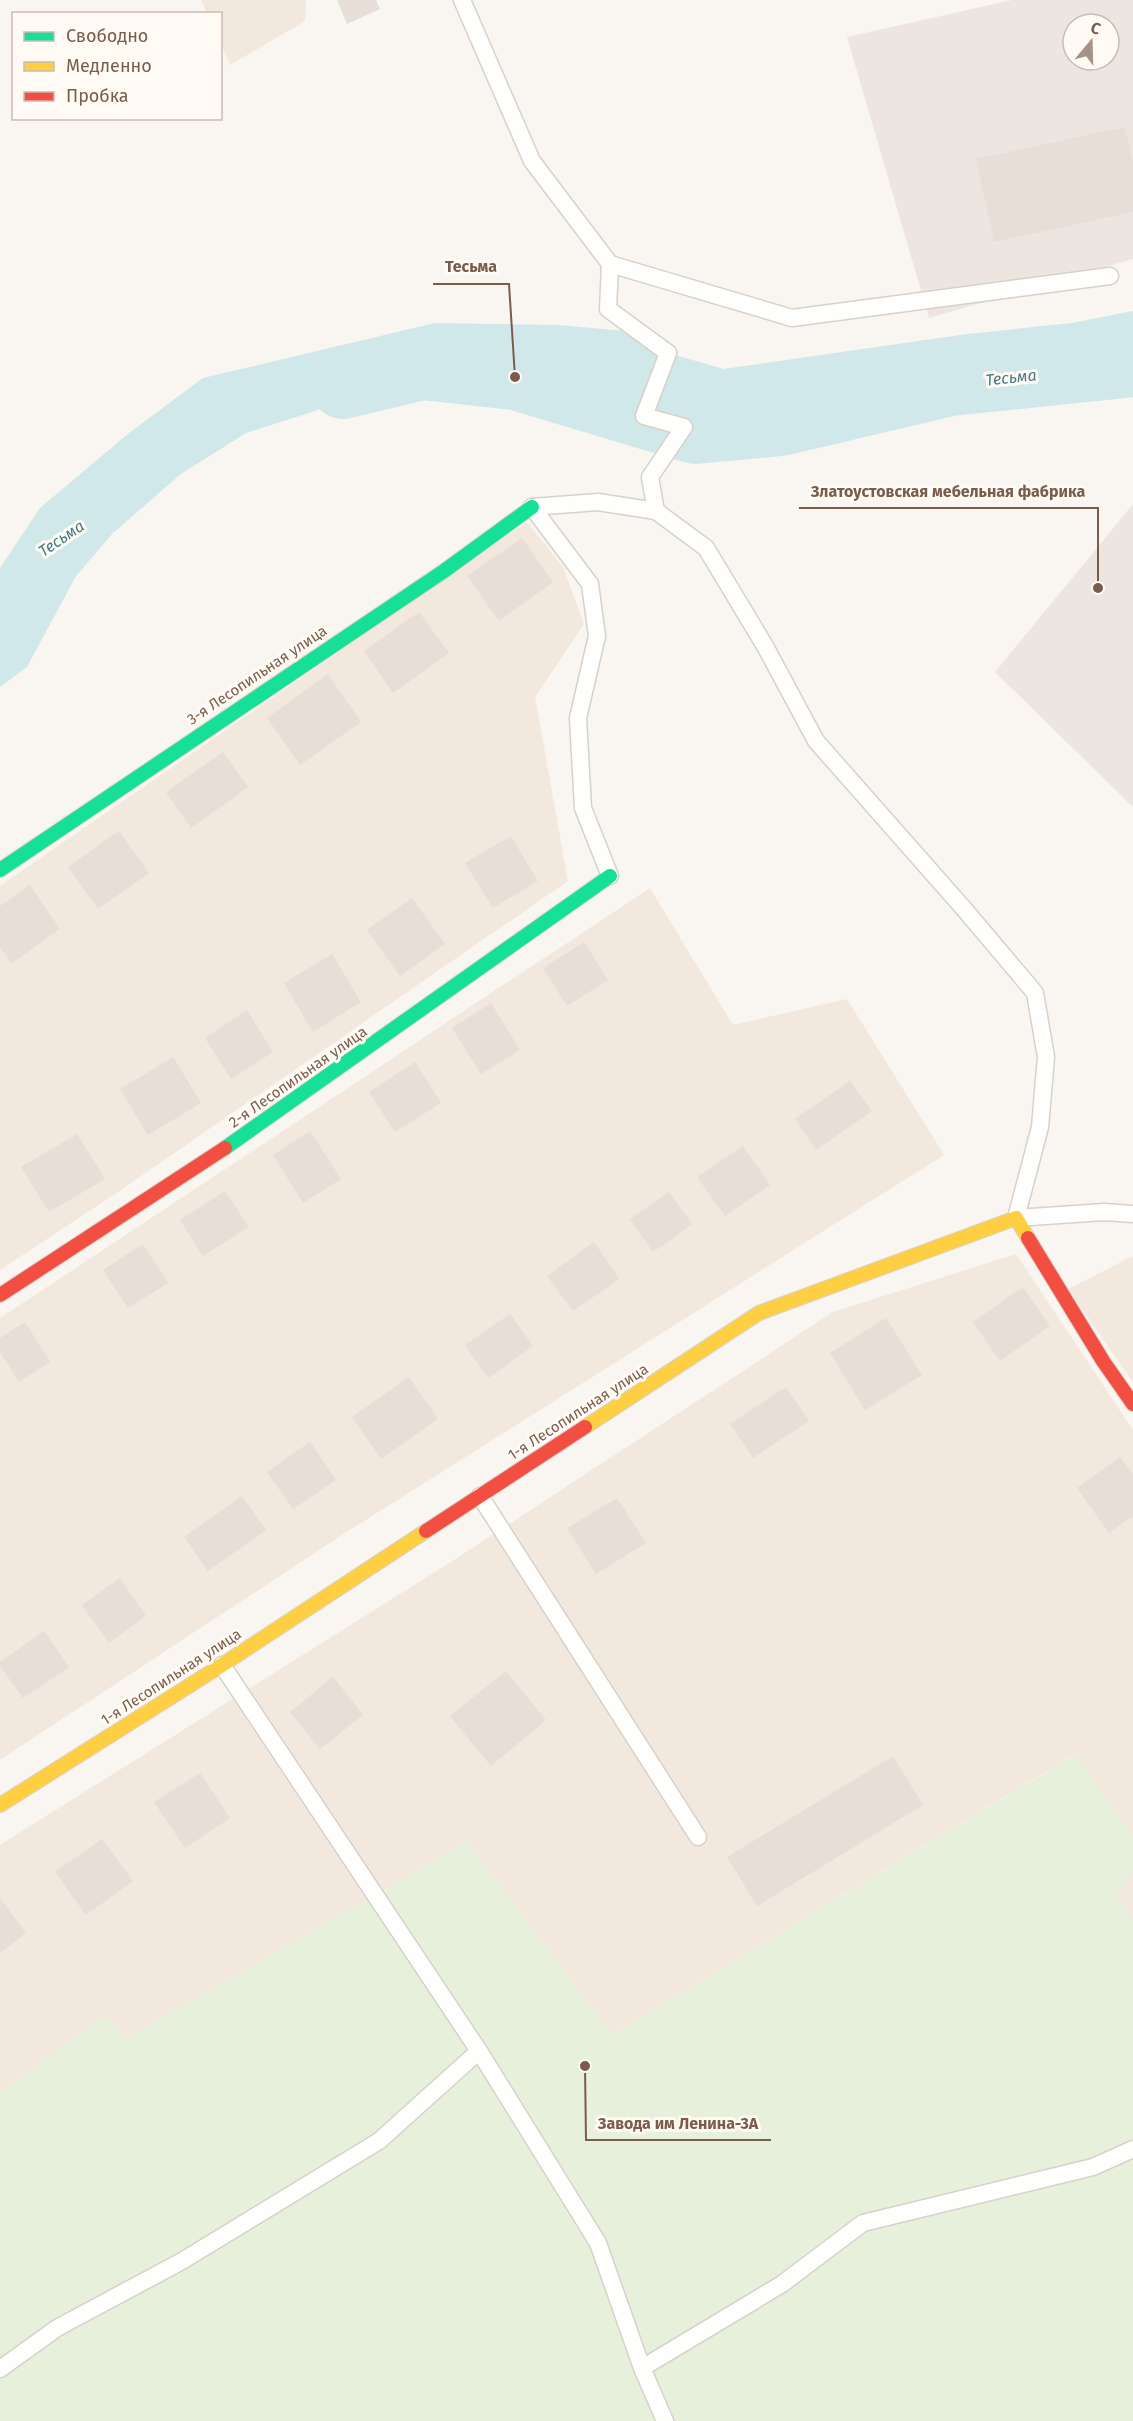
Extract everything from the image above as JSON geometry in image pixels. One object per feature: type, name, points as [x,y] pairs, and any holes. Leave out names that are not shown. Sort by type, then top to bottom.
[{"type":"street","name":"3-я Лесопильная улица","points":[[0,870],[444,571],[532,507]]},
{"type":"street","name":"2-я Лесопильная улица","points":[[0,1295],[239,1139],[610,876]]},
{"type":"street","points":[[1016,1218],[1103,1361],[1133,1404]]},
{"type":"street","name":"1-я Лесопильная улица","points":[[0,1805],[222,1665],[759,1313],[1016,1218]]},
{"type":"lane","points":[[462,0],[532,161],[610,264],[792,318],[1110,276]]},
{"type":"lane","points":[[610,264],[608,309],[668,353],[644,416],[684,427],[650,477],[656,511]]},
{"type":"lane","points":[[532,507],[598,502],[656,511],[706,548],[765,646],[816,741],[1035,993],[1046,1057],[1040,1127],[1016,1218],[1104,1212],[1133,1214]]},
{"type":"lane","points":[[532,507],[590,584],[597,636],[578,718],[583,808],[610,876]]},
{"type":"lane","points":[[480,1496],[698,1837]]},
{"type":"lane","points":[[222,1665],[479,2051],[598,2243],[642,2368],[665,2421]]},
{"type":"lane","points":[[0,2369],[57,2328],[182,2261],[379,2141],[479,2051]]},
{"type":"lane","points":[[642,2368],[782,2284],[863,2223],[1093,2167],[1133,2149]]},
{"type":"shaded area","points":[[201,0],[306,0],[305,21],[230,65],[222,46],[222,12],[207,12]]},
{"type":"shaded area","points":[[1012,0],[1133,0],[1133,259],[929,318],[847,37]]},
{"type":"shaded area","points":[[1133,504],[1133,807],[995,672]]},
{"type":"shaded area","points":[[527,522],[563,567],[584,624],[535,697],[568,881],[115,1194],[0,1270],[0,886]]},
{"type":"shaded area","points":[[650,888],[733,1025],[847,999],[944,1155],[345,1533],[0,1760],[0,1318]]},
{"type":"shaded area","points":[[1016,1254],[1133,1430],[1133,1836],[1074,1755],[612,2035],[467,1842],[126,2039],[104,2016],[0,2093],[0,1845],[451,1562],[833,1312]]},
{"type":"shaded area","points":[[1133,1256],[1133,1382],[1068,1289]]},
{"type":"shaded area","points":[[1133,1870],[1133,1921],[1114,1895]]},
{"type":"green space","points":[[1075,1755],[1133,1836],[1133,1870],[1115,1895],[1133,1921],[1133,2421],[0,2421],[0,2093],[104,2016],[126,2039],[467,1842],[612,2035]]},
{"type":"water","points":[[1133,311],[1133,353],[987,368],[861,394],[758,429],[654,424],[601,397],[560,385],[448,364],[381,382],[315,411],[246,433],[181,474],[113,533],[76,576],[27,667],[0,687],[0,568],[40,508],[129,433],[203,378],[435,323],[558,325],[625,331],[668,353],[724,369],[967,334],[1072,323]]},
{"type":"building","points":[[337,0],[376,0],[380,9],[347,24]]},
{"type":"building","points":[[1125,127],[1133,163],[1133,212],[994,242],[976,159]]},
{"type":"building","points":[[522,538],[553,582],[499,621],[467,576]]},
{"type":"building","points":[[419,612],[449,653],[393,693],[364,651]]},
{"type":"building","points":[[328,674],[361,722],[300,765],[267,718]]},
{"type":"building","points":[[223,752],[248,787],[191,828],[166,792]]},
{"type":"building","points":[[119,831],[149,873],[98,909],[68,867]]},
{"type":"building","points":[[511,836],[538,881],[493,908],[465,863]]},
{"type":"building","points":[[30,885],[60,929],[12,963],[0,947],[0,906]]},
{"type":"building","points":[[412,898],[445,944],[400,976],[367,930]]},
{"type":"building","points":[[584,942],[608,980],[567,1006],[543,968]]},
{"type":"building","points":[[332,954],[361,1002],[313,1032],[284,983]]},
{"type":"building","points":[[491,1003],[520,1050],[481,1074],[452,1028]]},
{"type":"building","points":[[247,1010],[273,1052],[231,1079],[205,1038]]},
{"type":"building","points":[[173,1057],[201,1103],[148,1135],[120,1089]]},
{"type":"building","points":[[415,1062],[441,1103],[395,1132],[369,1092]]},
{"type":"building","points":[[850,1081],[872,1111],[816,1150],[795,1119]]},
{"type":"building","points":[[310,1131],[341,1179],[303,1203],[273,1155]]},
{"type":"building","points":[[77,1134],[105,1179],[49,1212],[21,1167]]},
{"type":"building","points":[[743,1146],[770,1185],[725,1216],[697,1177]]},
{"type":"building","points":[[225,1191],[249,1227],[203,1256],[180,1220]]},
{"type":"building","points":[[669,1192],[692,1224],[653,1252],[630,1219]]},
{"type":"building","points":[[594,1242],[619,1279],[573,1311],[547,1276]]},
{"type":"building","points":[[143,1244],[168,1283],[128,1308],[103,1270]]},
{"type":"building","points":[[1023,1287],[1050,1326],[1000,1361],[973,1322]]},
{"type":"building","points":[[510,1314],[533,1346],[488,1378],[465,1345]]},
{"type":"building","points":[[886,1318],[922,1375],[865,1410],[830,1353]]},
{"type":"building","points":[[25,1322],[50,1362],[19,1382],[0,1352],[0,1338]]},
{"type":"building","points":[[409,1377],[438,1419],[381,1459],[352,1417]]},
{"type":"building","points":[[786,1387],[809,1421],[753,1458],[730,1424]]},
{"type":"building","points":[[310,1442],[336,1480],[293,1509],[267,1472]]},
{"type":"building","points":[[1120,1457],[1133,1474],[1133,1516],[1109,1533],[1077,1488]]},
{"type":"building","points":[[242,1496],[266,1530],[208,1571],[184,1537]]},
{"type":"building","points":[[617,1498],[646,1543],[596,1574],[567,1528]]},
{"type":"building","points":[[120,1578],[146,1616],[109,1643],[82,1605]]},
{"type":"building","points":[[44,1631],[69,1667],[23,1698],[0,1666],[0,1662]]},
{"type":"building","points":[[506,1671],[546,1720],[491,1766],[450,1716]]},
{"type":"building","points":[[333,1677],[363,1715],[320,1749],[290,1712]]},
{"type":"building","points":[[893,1756],[923,1805],[757,1906],[727,1857]]},
{"type":"building","points":[[200,1773],[230,1818],[185,1848],[154,1802]]},
{"type":"building","points":[[102,1839],[133,1881],[86,1915],[55,1872]]},
{"type":"building","points":[[0,1898],[26,1933],[0,1953]]},
{"type":"waterway","name":"Тесьма","points":[[343,386],[423,367],[515,377],[695,431],[781,423],[951,383],[1133,364]]},
{"type":"traffic: fast","points":[[0,870],[444,571],[532,507]]},
{"type":"traffic: fast","points":[[225,1148],[610,876]]},
{"type":"traffic: slow","points":[[585,1427],[759,1313],[1016,1218],[1028,1238]]},
{"type":"traffic: slow","points":[[0,1805],[222,1665],[426,1531]]},
{"type":"traffic: jam","points":[[0,1295],[225,1148]]},
{"type":"traffic: jam","points":[[1028,1238],[1103,1361],[1133,1404]]},
{"type":"traffic: jam","points":[[426,1531],[585,1427]]},
{"type":"place","name":"Тесьма","points":[[515,377]]},
{"type":"place","name":"Златоустовская мебельная фабрика","points":[[1098,588]]},
{"type":"place","name":"Завода им Ленина-3А","points":[[585,2066]]}]
